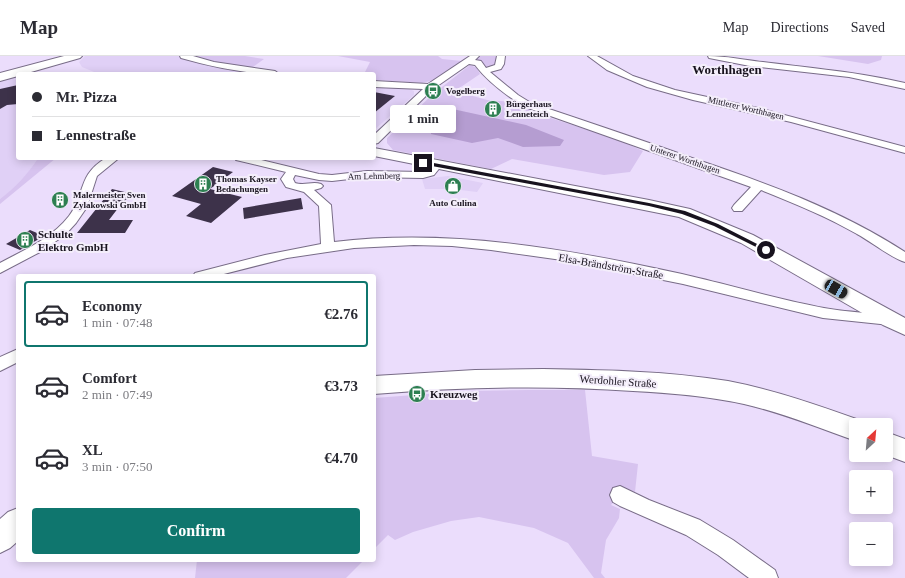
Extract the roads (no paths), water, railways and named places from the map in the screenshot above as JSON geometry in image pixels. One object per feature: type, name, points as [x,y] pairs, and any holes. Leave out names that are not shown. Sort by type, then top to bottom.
[{"type":"main road","points":[[2,74],[41,60],[64,56]]},
{"type":"main road","points":[[2,74],[41,60],[76,56]]},
{"type":"main road","points":[[41,60],[67,72]]},
{"type":"main road","points":[[376,152],[437,166],[649,205],[684,213],[747,239],[897,324]]},
{"type":"main road","name":"Werdohler Straße","points":[[376,385],[529,377],[591,378],[682,385],[729,391],[771,401],[826,418],[849,427]]},
{"type":"main road","points":[[893,446],[905,451]]},
{"type":"main road","points":[[0,538],[16,524]]},
{"type":"street","points":[[184,56],[213,64],[263,72]]},
{"type":"street","points":[[484,71],[498,67],[501,56]]},
{"type":"street","name":"Mittlerer Worthhagen","points":[[592,56],[608,68],[649,85],[784,117],[905,150]]},
{"type":"street","points":[[712,56],[752,64],[856,75],[905,86]]},
{"type":"street","points":[[376,139],[430,87],[472,59]]},
{"type":"street","name":"Unterer Worthhagen","points":[[472,59],[515,97],[528,105],[815,207],[867,234],[905,258]]},
{"type":"street","points":[[376,84],[430,87]]},
{"type":"street","points":[[0,269],[52,239],[67,227],[84,201],[85,191],[91,176],[102,165],[111,160]]},
{"type":"street","name":"Am Lehmberg","points":[[248,160],[319,177],[332,178],[367,174],[423,175],[430,172],[437,166]]},
{"type":"street","points":[[292,171],[287,179],[290,185],[298,189],[307,189],[325,206],[328,247]]},
{"type":"street","name":"Am Lehmberg","points":[[307,189],[317,186],[332,178]]},
{"type":"street","points":[[738,208],[759,186]]},
{"type":"street","name":"Elsa-Brändström-Straße","points":[[207,274],[267,258],[328,247],[376,242],[490,246],[629,268],[823,313],[897,324]]},
{"type":"street","points":[[0,365],[16,356]]},
{"type":"street","points":[[620,495],[629,501],[683,523],[724,547],[767,578]]},
{"type":"place","name":"Vogelberg","points":[[433,91]]},
{"type":"place","name":"Bürgerhaus Lenneteich","points":[[493,109]]},
{"type":"place","name":"Thomas Kayser Bedachungen","points":[[203,184]]},
{"type":"place","name":"Auto Culina","points":[[453,186]]},
{"type":"place","name":"Malermeister Sven Zylakowski GmbH","points":[[60,200]]},
{"type":"place","name":"Schulte Elektro GmbH","points":[[25,240]]},
{"type":"place","name":"Kreuzweg","points":[[417,394]]},
{"type":"district","name":"Worthhagen","points":[[727,69]]}]
